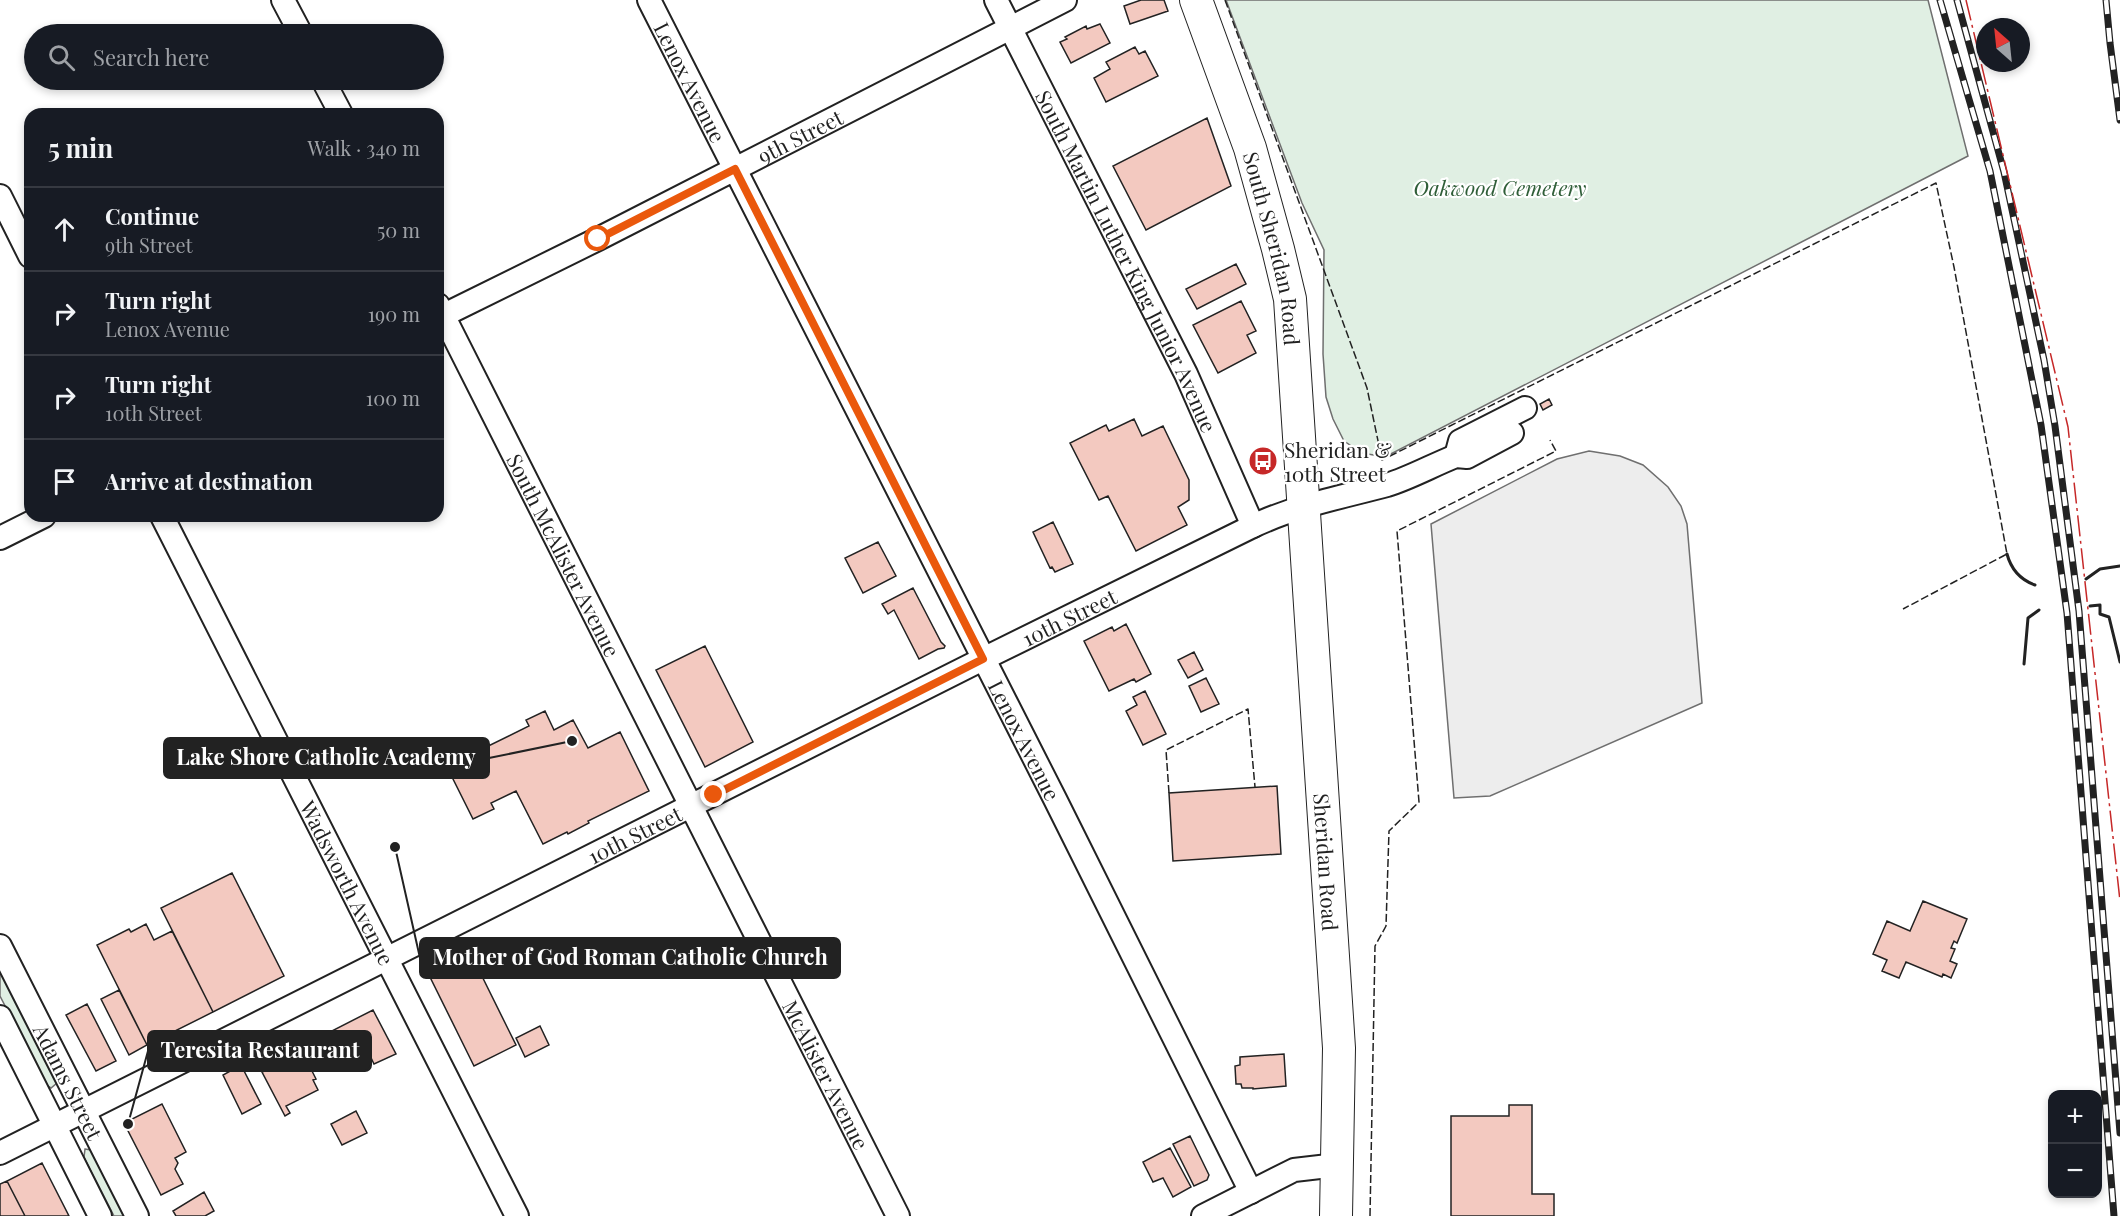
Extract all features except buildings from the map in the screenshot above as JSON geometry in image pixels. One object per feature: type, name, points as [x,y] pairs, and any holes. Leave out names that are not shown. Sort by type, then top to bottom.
[{"type":"highway","name":"South Sheridan Road","points":[[1197,0],[1250,148],[1290,299],[1305,507]]},
{"type":"highway","name":"Sheridan Road","points":[[1305,507],[1339,1048],[1336,1216]]},
{"type":"street","points":[[283,0],[296,24]]},
{"type":"street","name":"Lenox Avenue","points":[[649,0],[1251,1192]]},
{"type":"street","name":"South Martin Luther King Junior Avenue","points":[[996,0],[1186,374],[1253,526]]},
{"type":"street","name":"9th Street","points":[[444,311],[735,169],[1065,0]]},
{"type":"street","points":[[328,90],[338,108]]},
{"type":"street","points":[[0,196],[24,244]]},
{"type":"street","name":"South McAlister Avenue","points":[[444,321],[692,806]]},
{"type":"street","points":[[1456,456],[1460,441],[1524,408]]},
{"type":"street","name":"10th Street","points":[[0,1153],[983,659],[1253,526],[1305,507],[1389,484],[1456,456],[1467,458],[1512,433]]},
{"type":"street","points":[[0,538],[32,522]]},
{"type":"street","name":"Wadsworth Avenue","points":[[165,522],[518,1216]]},
{"type":"street","name":"McAlister Avenue","points":[[692,806],[898,1216]]},
{"type":"street","name":"Adams Street","points":[[0,946],[137,1216]]},
{"type":"street","name":"Adams Street","points":[[0,1017],[100,1216]]},
{"type":"street","points":[[1203,1216],[1294,1170],[1337,1164]]},
{"type":"green space","name":"Oakwood Cemetery","points":[[1226,0],[1928,0],[1968,156],[1385,457],[1362,453],[1344,441],[1333,419],[1326,397],[1323,354],[1324,250],[1302,203]]},
{"type":"green space","points":[[0,967],[57,1083],[51,1088],[46,1085],[0,996]]},
{"type":"green space","points":[[85,1149],[91,1150],[124,1216],[114,1216],[84,1157]]},
{"type":"shaded area","points":[[1589,451],[1620,456],[1643,465],[1668,487],[1681,506],[1687,524],[1702,703],[1490,796],[1454,798],[1431,524],[1557,459]]},
{"type":"railway","points":[[1940,0],[1990,171],[2041,425],[2067,613],[2114,1216]]},
{"type":"railway","points":[[1957,0],[2004,172],[2044,360],[2055,426],[2079,611],[2120,1133]]},
{"type":"railway","points":[[2106,0],[2120,120]]},
{"type":"fence","points":[[1225,0],[1367,388],[1382,460],[1936,183],[1954,267],[2007,554],[1903,609]]},
{"type":"fence","points":[[1370,1216],[1375,946],[1386,926],[1389,831],[1419,802],[1397,531],[1556,451],[1550,440]]},
{"type":"fence","points":[[1169,793],[1166,750],[1248,709],[1255,787]]},
{"type":"wall","points":[[2007,554],[2017,573],[2035,585]]},
{"type":"wall","points":[[2086,579],[2100,569],[2120,566]]},
{"type":"wall","points":[[2090,606],[2100,605],[2100,614],[2109,617],[2120,662]]},
{"type":"wall","points":[[2024,664],[2028,618],[2039,610]]},
{"type":"power","points":[[1966,0],[2068,427],[2120,901]]},
{"type":"place","name":"Sheridan & 10th Street","points":[[1263,461]]},
{"type":"place","name":"Lake Shore Catholic Academy","points":[[572,741]]},
{"type":"place","name":"Mother of God Roman Catholic Church","points":[[395,847]]},
{"type":"place","name":"Teresita Restaurant","points":[[128,1124]]},
{"type":"route","points":[[598,239],[735,169],[983,659],[714,795]]}]
